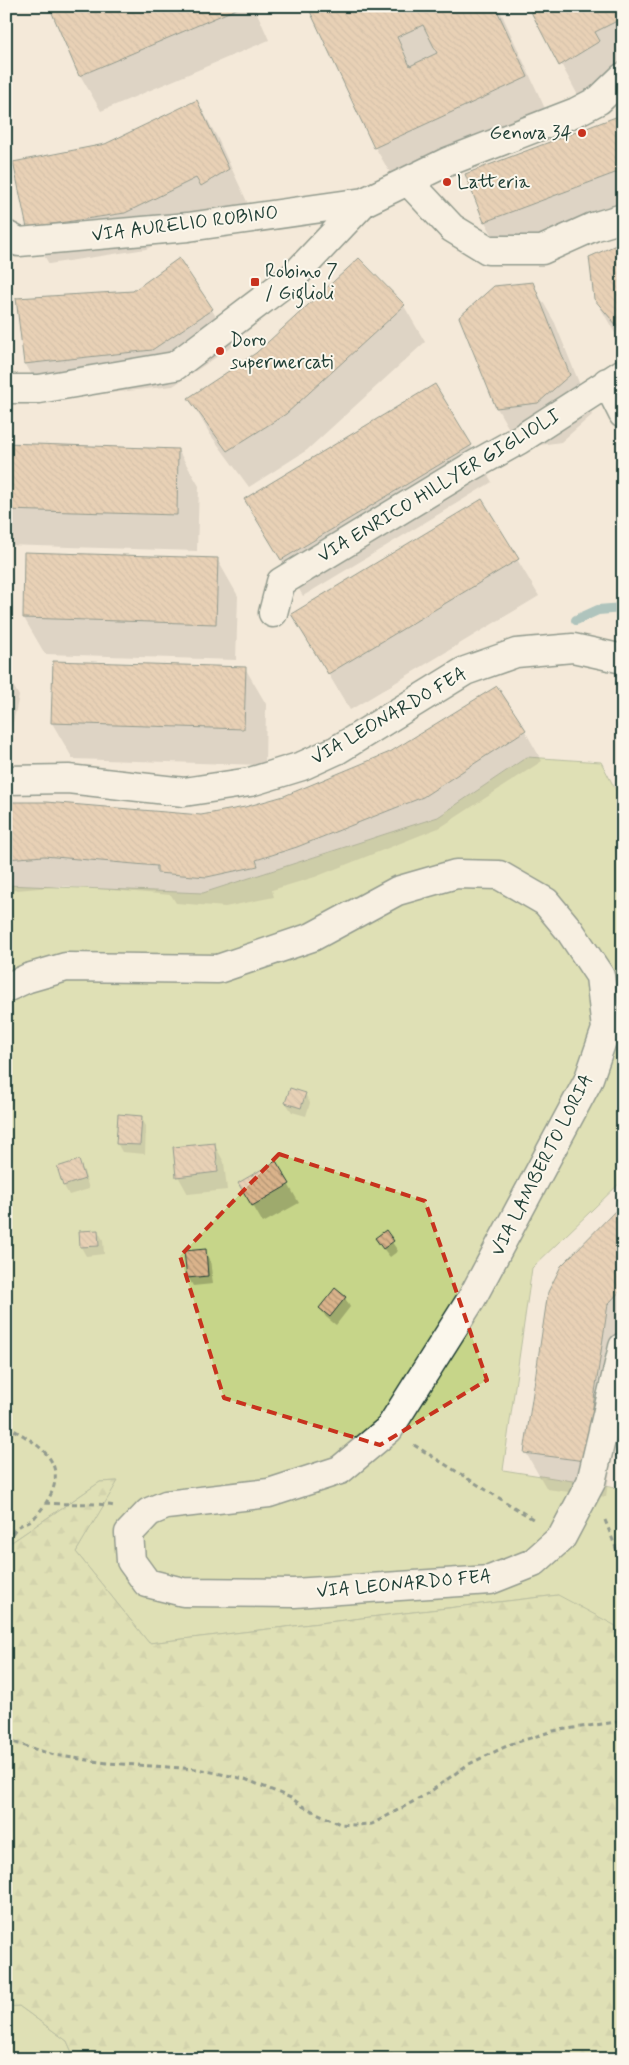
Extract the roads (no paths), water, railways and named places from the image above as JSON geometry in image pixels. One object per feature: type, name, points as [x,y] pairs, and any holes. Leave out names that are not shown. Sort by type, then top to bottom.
[{"type":"street","name":"VIA AURELIO ROBINO","points":[[6,235],[19,242],[158,229],[364,202],[447,162],[576,112],[599,100],[623,78]]},
{"type":"street","points":[[408,181],[452,228],[488,250],[542,250],[593,227],[623,218]]},
{"type":"street","name":"VIA AURELIO ROBINO","points":[[6,389],[39,389],[175,366],[294,276],[364,202]]},
{"type":"street","points":[[615,378],[623,414]]},
{"type":"street","name":"VIA ENRICO HILLYER GIGLIOLI","points":[[273,613],[282,582],[469,468],[519,440],[615,378]]},
{"type":"street","name":"VIA LEONARDO FEA","points":[[6,780],[68,778],[184,792],[250,782],[302,766],[337,750],[465,671],[516,654],[573,648],[623,659]]},
{"type":"street","name":"VIA LAMBERTO LORIA","points":[[6,988],[28,978],[66,967],[218,968],[312,937],[397,891],[456,874],[499,875],[546,902],[570,932],[600,976],[606,1028],[588,1081],[472,1298],[389,1429],[340,1470],[269,1493],[166,1505],[149,1512]]},
{"type":"street","name":"VIA LEONARDO FEA","points":[[149,1512],[129,1533],[131,1561],[147,1583],[182,1592],[294,1594],[490,1580],[532,1563],[562,1537],[591,1482],[623,1346]]},
{"type":"waterway","points":[[576,620],[598,610],[623,608]]},
{"type":"place","name":"Genova 34","points":[[582,133]]},
{"type":"place","name":"Latteria","points":[[447,182]]},
{"type":"place","name":"Robino 7 / Giglioli","points":[[255,282]]},
{"type":"place","name":"Doro supermercati","points":[[220,351]]}]
